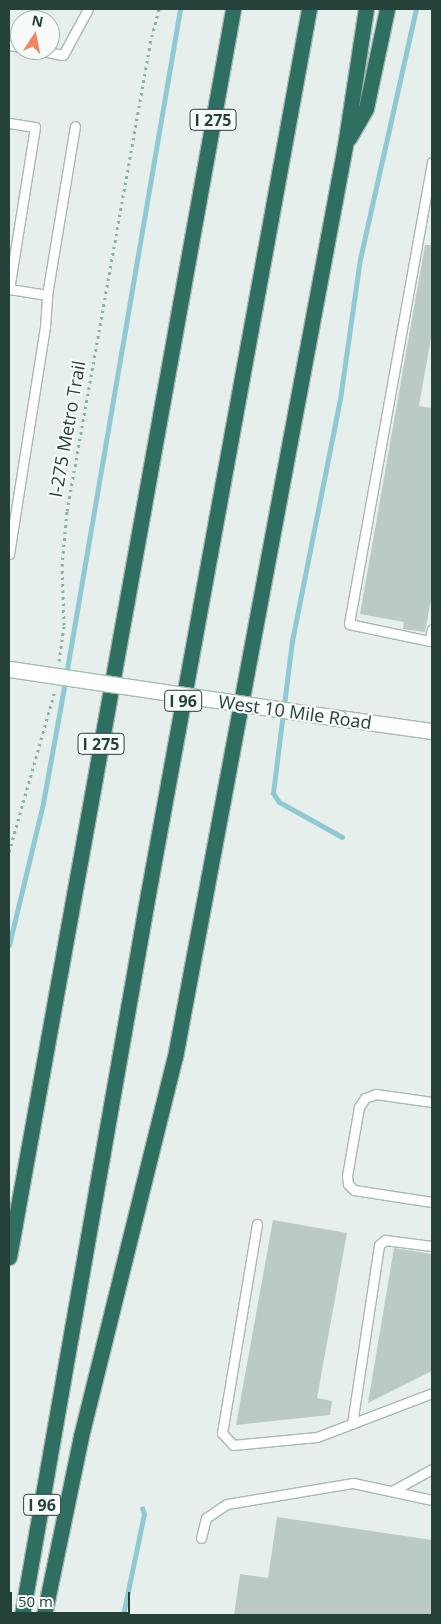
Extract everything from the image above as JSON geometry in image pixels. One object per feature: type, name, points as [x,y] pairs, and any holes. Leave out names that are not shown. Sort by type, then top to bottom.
[{"type":"highway","name":"I 275","points":[[9,1257],[233,9]]},
{"type":"highway","name":"I 96","points":[[22,1615],[148,894],[309,9]]},
{"type":"highway","points":[[44,1615],[81,1436],[174,1057],[344,146],[366,9]]},
{"type":"highway","points":[[344,146],[366,108],[387,9]]},
{"type":"main road","name":"West 10 Mile Road","points":[[9,669],[432,731]]},
{"type":"lane","points":[[60,53],[64,54],[88,9]]},
{"type":"lane","points":[[9,123],[35,128],[9,289],[47,295]]},
{"type":"lane","points":[[9,554],[46,327],[47,295],[75,126]]},
{"type":"lane","points":[[432,162],[349,624],[430,641],[432,629]]},
{"type":"lane","points":[[432,1102],[376,1094],[366,1098],[359,1108],[347,1176],[348,1184],[354,1190],[432,1202]]},
{"type":"lane","points":[[257,1224],[222,1434],[233,1445],[317,1437],[432,1393]]},
{"type":"lane","points":[[352,1424],[379,1245],[385,1240],[432,1246]]},
{"type":"lane","points":[[392,1491],[432,1468]]},
{"type":"lane","points":[[201,1538],[206,1518],[227,1504],[352,1483],[432,1500]]},
{"type":"path","name":"I-275 Metro Trail","points":[[58,670],[64,625],[62,566],[67,510],[143,82],[159,9]]},
{"type":"path","points":[[9,852],[53,706],[56,688]]},
{"type":"building","points":[[425,245],[432,245],[432,332],[419,406],[432,408],[432,594],[425,632],[403,629],[404,622],[360,614]]},
{"type":"building","points":[[273,1220],[347,1233],[317,1398],[332,1401],[330,1415],[236,1425]]},
{"type":"building","points":[[394,1248],[432,1254],[432,1371],[368,1403]]},
{"type":"building","points":[[277,1517],[432,1540],[432,1615],[234,1615],[240,1574],[268,1578]]},
{"type":"waterway","points":[[9,945],[43,803],[180,9]]},
{"type":"waterway","points":[[342,837],[279,802],[273,793],[292,641],[340,399],[360,259],[416,9]]},
{"type":"waterway","points":[[123,1615],[144,1514],[142,1508]]}]
